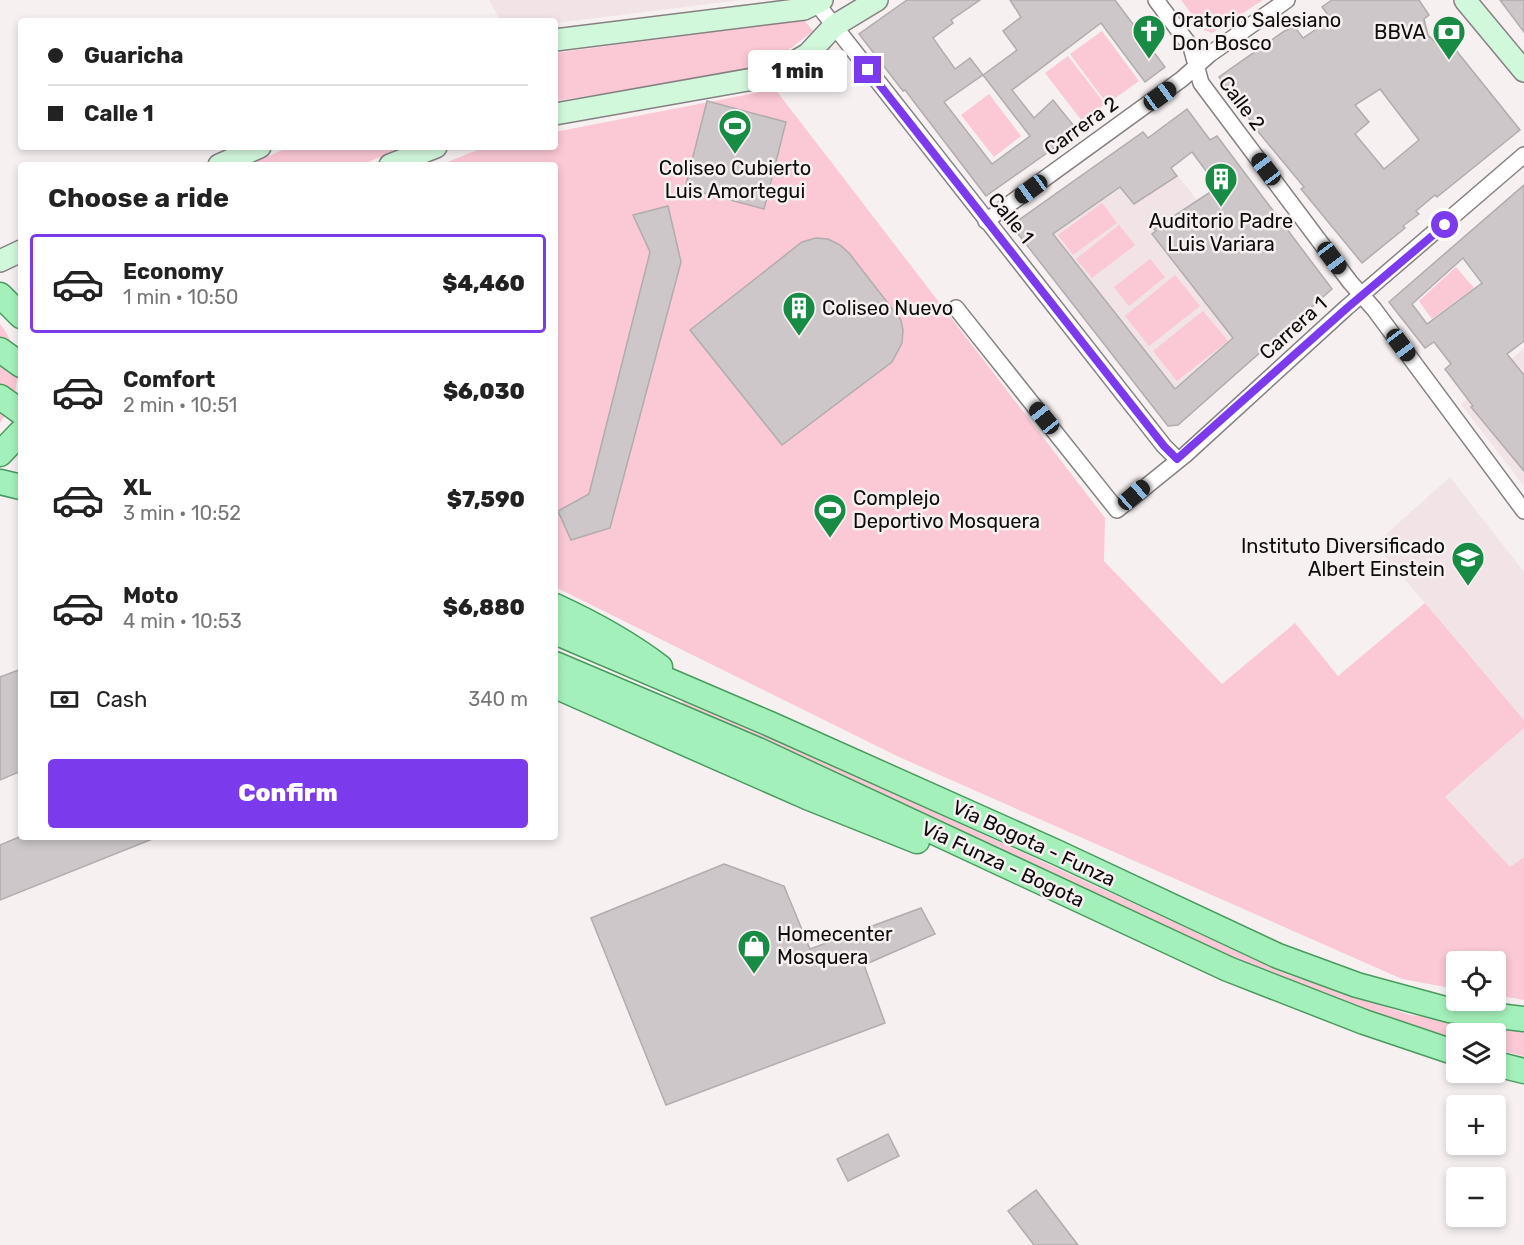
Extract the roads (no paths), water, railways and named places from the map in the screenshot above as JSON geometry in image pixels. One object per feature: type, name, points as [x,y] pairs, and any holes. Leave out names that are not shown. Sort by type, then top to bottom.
[{"type":"main road","points":[[558,113],[770,76],[808,54],[834,26],[877,0]]},
{"type":"main road","points":[[1465,0],[1524,71]]},
{"type":"main road","points":[[558,40],[804,9],[818,1]]},
{"type":"main road","points":[[226,162],[253,150]]},
{"type":"main road","points":[[398,162],[428,150]]},
{"type":"main road","points":[[0,261],[18,252]]},
{"type":"main road","points":[[0,295],[18,313]]},
{"type":"main road","points":[[0,350],[18,363]]},
{"type":"main road","points":[[0,397],[18,410]]},
{"type":"main road","points":[[0,453],[18,435]]},
{"type":"main road","points":[[0,482],[18,486]]},
{"type":"main road","points":[[558,607],[592,623],[635,649],[690,690]]},
{"type":"main road","name":"Vía Bogota - Funza","points":[[558,633],[771,724],[1056,852],[1278,956],[1357,985],[1449,1010],[1524,1018]]},
{"type":"main road","name":"Vía Funza - Bogota","points":[[558,665],[758,750],[1270,986],[1364,1022],[1446,1050]]},
{"type":"main road","points":[[558,687],[807,797],[935,848],[1067,894]]},
{"type":"main road","points":[[1506,1066],[1524,1071]]},
{"type":"street","name":"Calle 2","points":[[1156,0],[1191,47],[1201,83],[1361,296],[1381,318],[1524,511]]},
{"type":"street","name":"Carrera 2","points":[[986,221],[1287,0]]},
{"type":"street","name":"Calle 1","points":[[818,1],[834,26],[986,221],[1164,446],[1177,459]]},
{"type":"street","name":"Carrera 1","points":[[956,308],[1117,510],[1524,155]]},
{"type":"place","name":"Oratorio Salesiano Don Bosco","points":[[1149,60]]},
{"type":"place","name":"BBVA","points":[[1449,61]]},
{"type":"place","name":"Coliseo Cubierto Luis Amortegui","points":[[735,155]]},
{"type":"place","name":"Auditorio Padre Luis Variara","points":[[1221,208]]},
{"type":"place","name":"Coliseo Nuevo","points":[[799,337]]},
{"type":"place","name":"Complejo Deportivo Mosquera","points":[[830,539]]},
{"type":"place","name":"Instituto Diversificado Albert Einstein","points":[[1468,587]]},
{"type":"place","name":"Homecenter Mosquera","points":[[754,975]]}]
